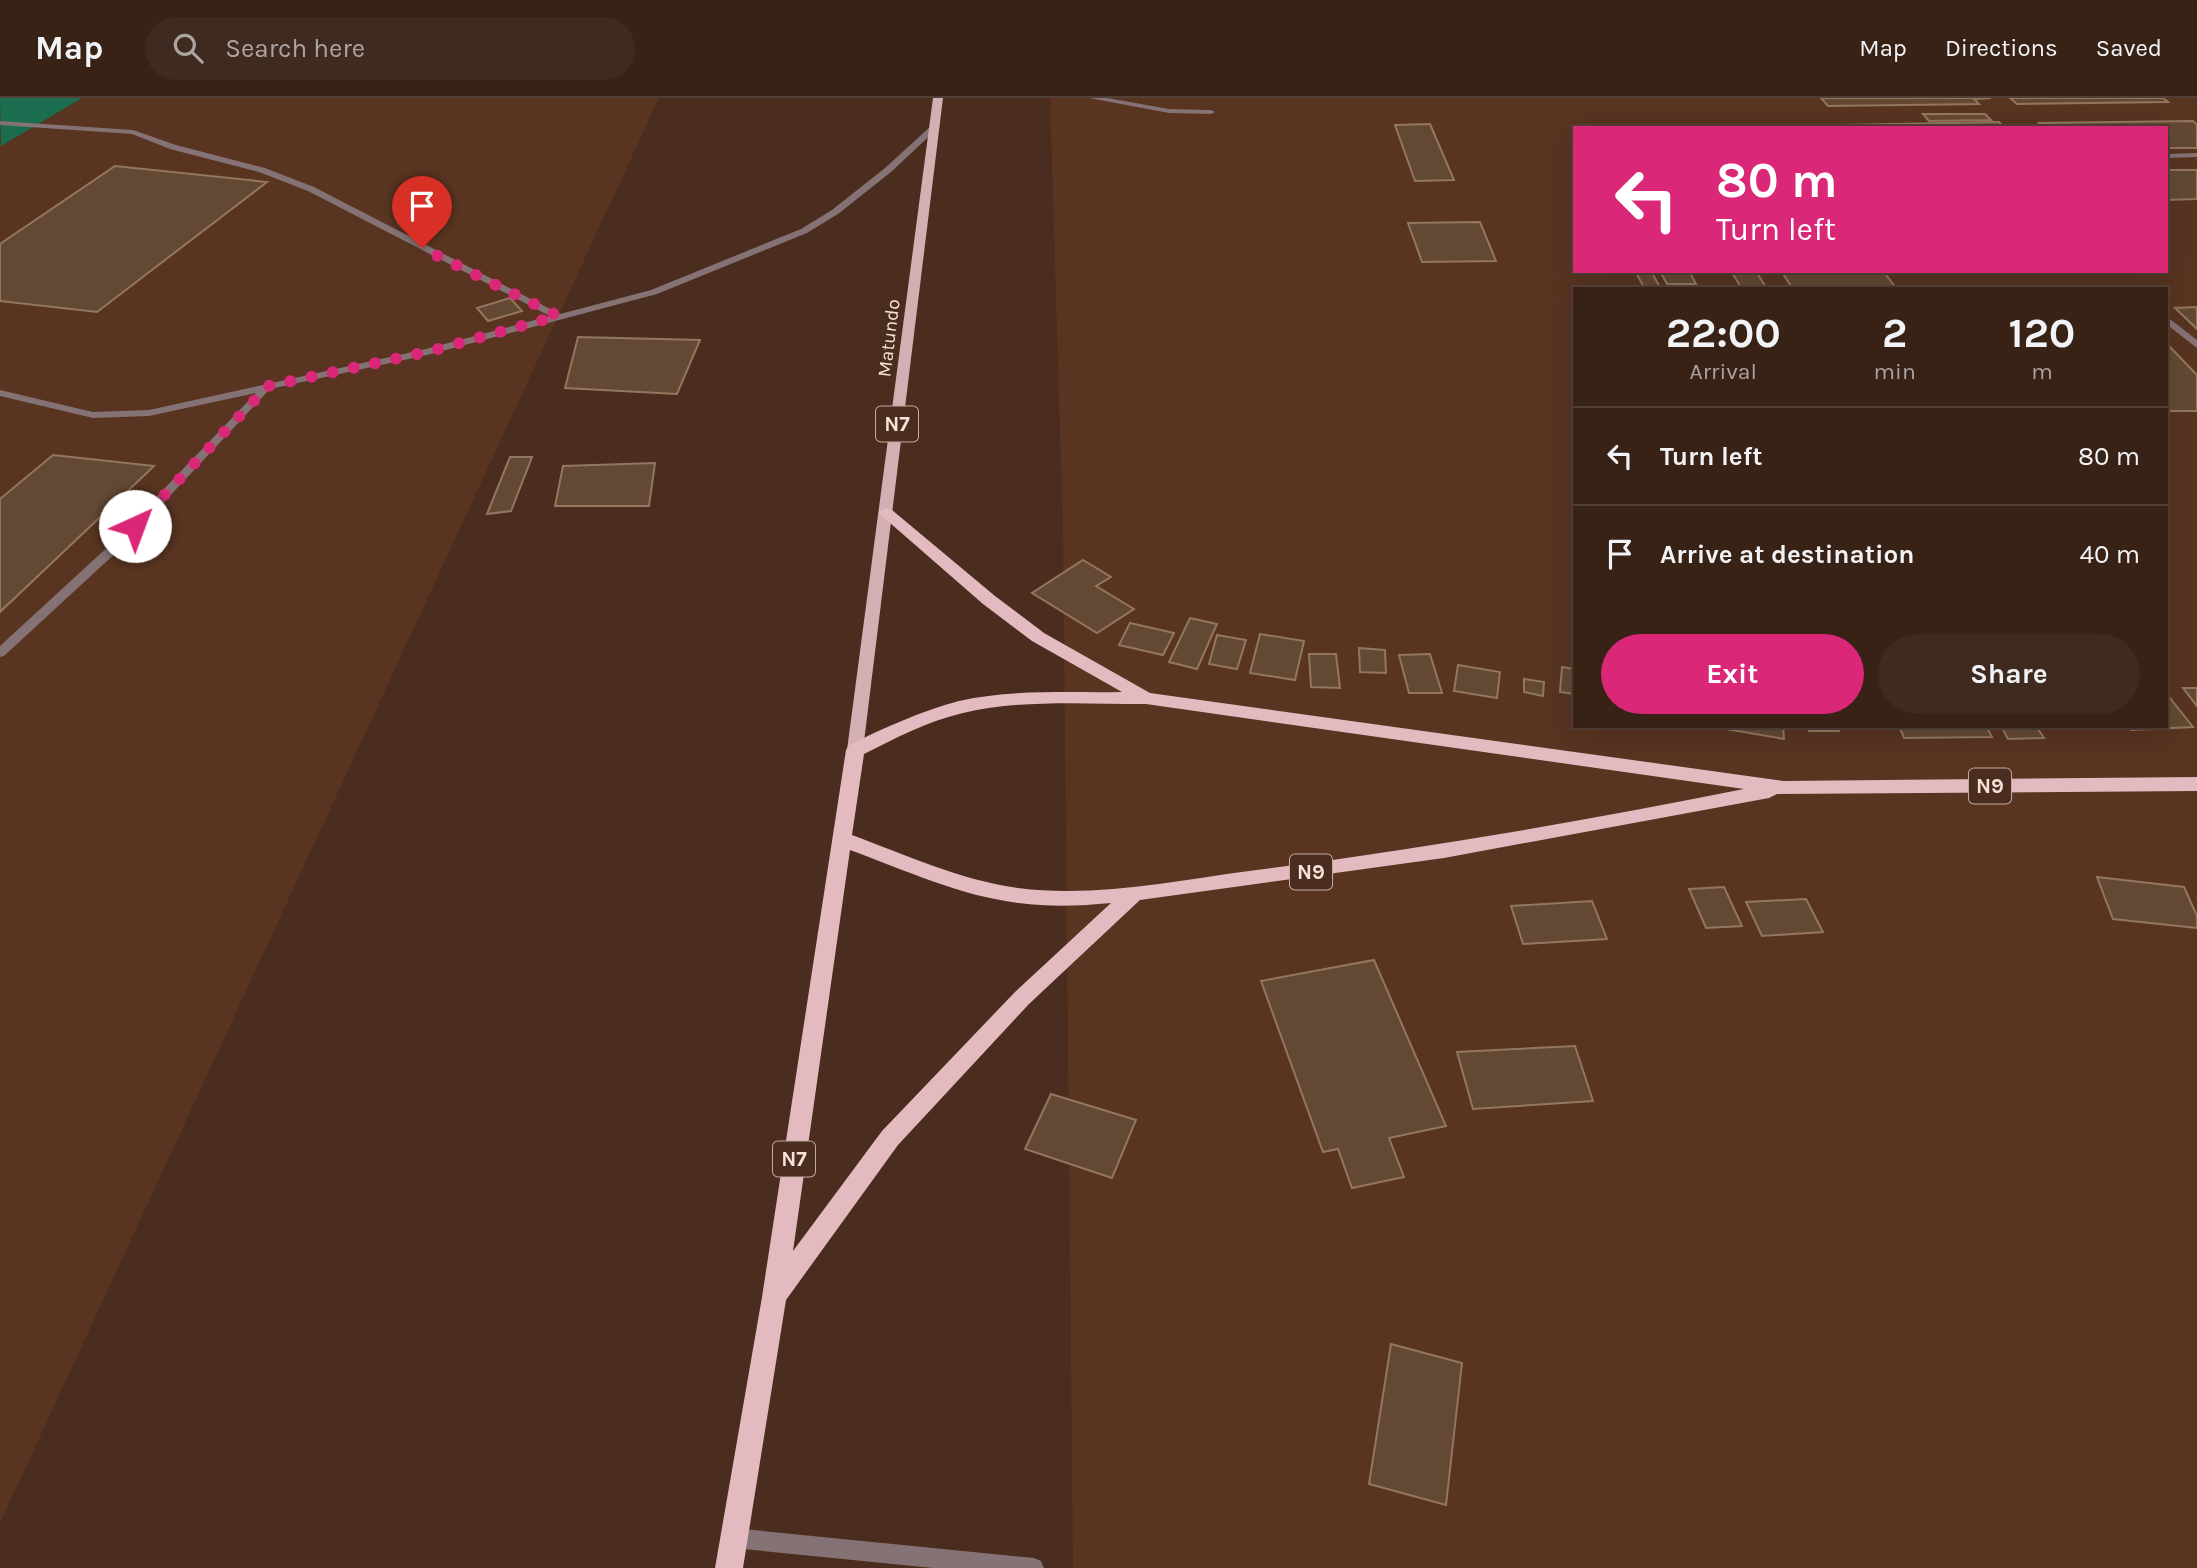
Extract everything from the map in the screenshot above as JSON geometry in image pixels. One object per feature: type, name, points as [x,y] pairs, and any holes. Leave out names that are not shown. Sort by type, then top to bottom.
[{"type":"highway","points":[[887,513],[989,600],[1038,637],[1146,698]]},
{"type":"highway","name":"N9","points":[[855,750],[907,725],[961,707],[1011,699],[1146,698],[1784,788],[2197,785]]},
{"type":"highway","name":"N7","points":[[729,1568],[774,1297],[855,750]]},
{"type":"highway","name":"N9","points":[[841,839],[965,885],[1042,898],[1135,893],[1329,870],[1578,830],[1784,788]]},
{"type":"highway","points":[[774,1297],[890,1138],[1022,998],[1135,893]]},
{"type":"main road","name":"Matundo","points":[[855,750],[938,98]]},
{"type":"lane","points":[[1093,98],[1169,111],[1211,112]]},
{"type":"lane","points":[[0,123],[133,132],[173,147],[262,170],[311,190],[558,316]]},
{"type":"lane","points":[[0,393],[93,415],[149,413],[427,352],[654,292],[804,231],[835,212],[934,128]]},
{"type":"lane","points":[[2168,156],[2197,155]]},
{"type":"lane","points":[[2168,321],[2197,345]]},
{"type":"lane","points":[[0,653],[116,546],[268,386]]},
{"type":"lane","points":[[733,1538],[1034,1568]]},
{"type":"shaded area","points":[[0,98],[659,98],[0,1523]]},
{"type":"shaded area","points":[[1050,98],[2197,98],[2197,1568],[1073,1568],[1063,533]]},
{"type":"green space","points":[[0,98],[82,98],[1,146]]},
{"type":"building","points":[[1821,98],[1991,98],[1974,99],[1979,104],[1828,106]]},
{"type":"building","points":[[2010,98],[2163,98],[2168,102],[2017,104]]},
{"type":"building","points":[[1923,114],[1985,114],[1991,120],[1929,121]]},
{"type":"building","points":[[2193,121],[2197,125],[2197,148],[2168,148],[2168,126],[2041,126],[2039,123]]},
{"type":"building","points":[[1999,122],[2002,126],[1845,126]]},
{"type":"building","points":[[1430,124],[1454,180],[1415,181],[1395,125]]},
{"type":"building","points":[[115,166],[267,182],[97,312],[0,301],[0,244]]},
{"type":"building","points":[[2168,170],[2197,170],[2197,199],[2168,200]]},
{"type":"building","points":[[1480,222],[1496,261],[1422,262],[1408,223]]},
{"type":"building","points":[[1636,273],[1652,273],[1660,287],[1644,287]]},
{"type":"building","points":[[1661,273],[1690,273],[1696,284],[1667,284]]},
{"type":"building","points":[[1732,273],[1757,273],[1766,287],[1741,287]]},
{"type":"building","points":[[1782,273],[1885,273],[1895,287],[1792,287]]},
{"type":"building","points":[[510,298],[522,311],[488,321],[477,308]]},
{"type":"building","points":[[2197,307],[2197,329],[2175,308]]},
{"type":"building","points":[[578,337],[700,340],[677,394],[565,388]]},
{"type":"building","points":[[2168,345],[2197,375],[2197,411],[2168,411]]},
{"type":"building","points":[[53,455],[154,466],[0,612],[0,499]]},
{"type":"building","points":[[510,457],[532,457],[511,511],[487,514]]},
{"type":"building","points":[[655,463],[649,506],[555,506],[563,466]]},
{"type":"building","points":[[1083,560],[1111,577],[1096,586],[1134,609],[1097,633],[1032,593]]},
{"type":"building","points":[[1190,618],[1217,624],[1197,669],[1169,662]]},
{"type":"building","points":[[1130,623],[1174,633],[1163,655],[1119,645]]},
{"type":"building","points":[[1260,634],[1304,641],[1295,680],[1250,673]]},
{"type":"building","points":[[1217,635],[1246,640],[1237,669],[1209,664]]},
{"type":"building","points":[[1359,648],[1385,650],[1386,673],[1360,672]]},
{"type":"building","points":[[1309,654],[1336,654],[1340,688],[1311,687]]},
{"type":"building","points":[[1430,654],[1442,693],[1409,693],[1399,655]]},
{"type":"building","points":[[1458,665],[1500,672],[1497,698],[1454,691]]},
{"type":"building","points":[[1562,667],[1573,669],[1573,694],[1560,692]]},
{"type":"building","points":[[1524,679],[1544,682],[1543,696],[1524,692]]},
{"type":"building","points":[[2183,688],[2197,688],[2197,706]]},
{"type":"building","points":[[2168,696],[2193,727],[2131,730],[2130,728],[2168,728]]},
{"type":"building","points":[[1720,728],[1783,728],[1784,739]]},
{"type":"building","points":[[1808,728],[1838,728],[1839,731],[1809,731]]},
{"type":"building","points":[[1900,728],[1987,728],[1992,737],[1904,738]]},
{"type":"building","points":[[2002,728],[2037,728],[2044,738],[2008,739]]},
{"type":"building","points":[[2097,877],[2184,887],[2197,916],[2197,928],[2113,919]]},
{"type":"building","points":[[1724,887],[1742,926],[1706,928],[1689,889]]},
{"type":"building","points":[[1806,899],[1823,932],[1762,936],[1746,902]]},
{"type":"building","points":[[1592,901],[1607,939],[1523,944],[1511,906]]},
{"type":"building","points":[[1374,960],[1446,1126],[1389,1138],[1404,1177],[1352,1188],[1338,1149],[1323,1152],[1261,981]]},
{"type":"building","points":[[1575,1046],[1593,1101],[1473,1109],[1457,1052]]},
{"type":"building","points":[[1051,1094],[1136,1120],[1112,1178],[1025,1149]]},
{"type":"building","points":[[1391,1344],[1462,1363],[1446,1505],[1369,1484]]},
{"type":"route","points":[[135,526],[268,386],[427,352],[558,316],[422,248]]}]
